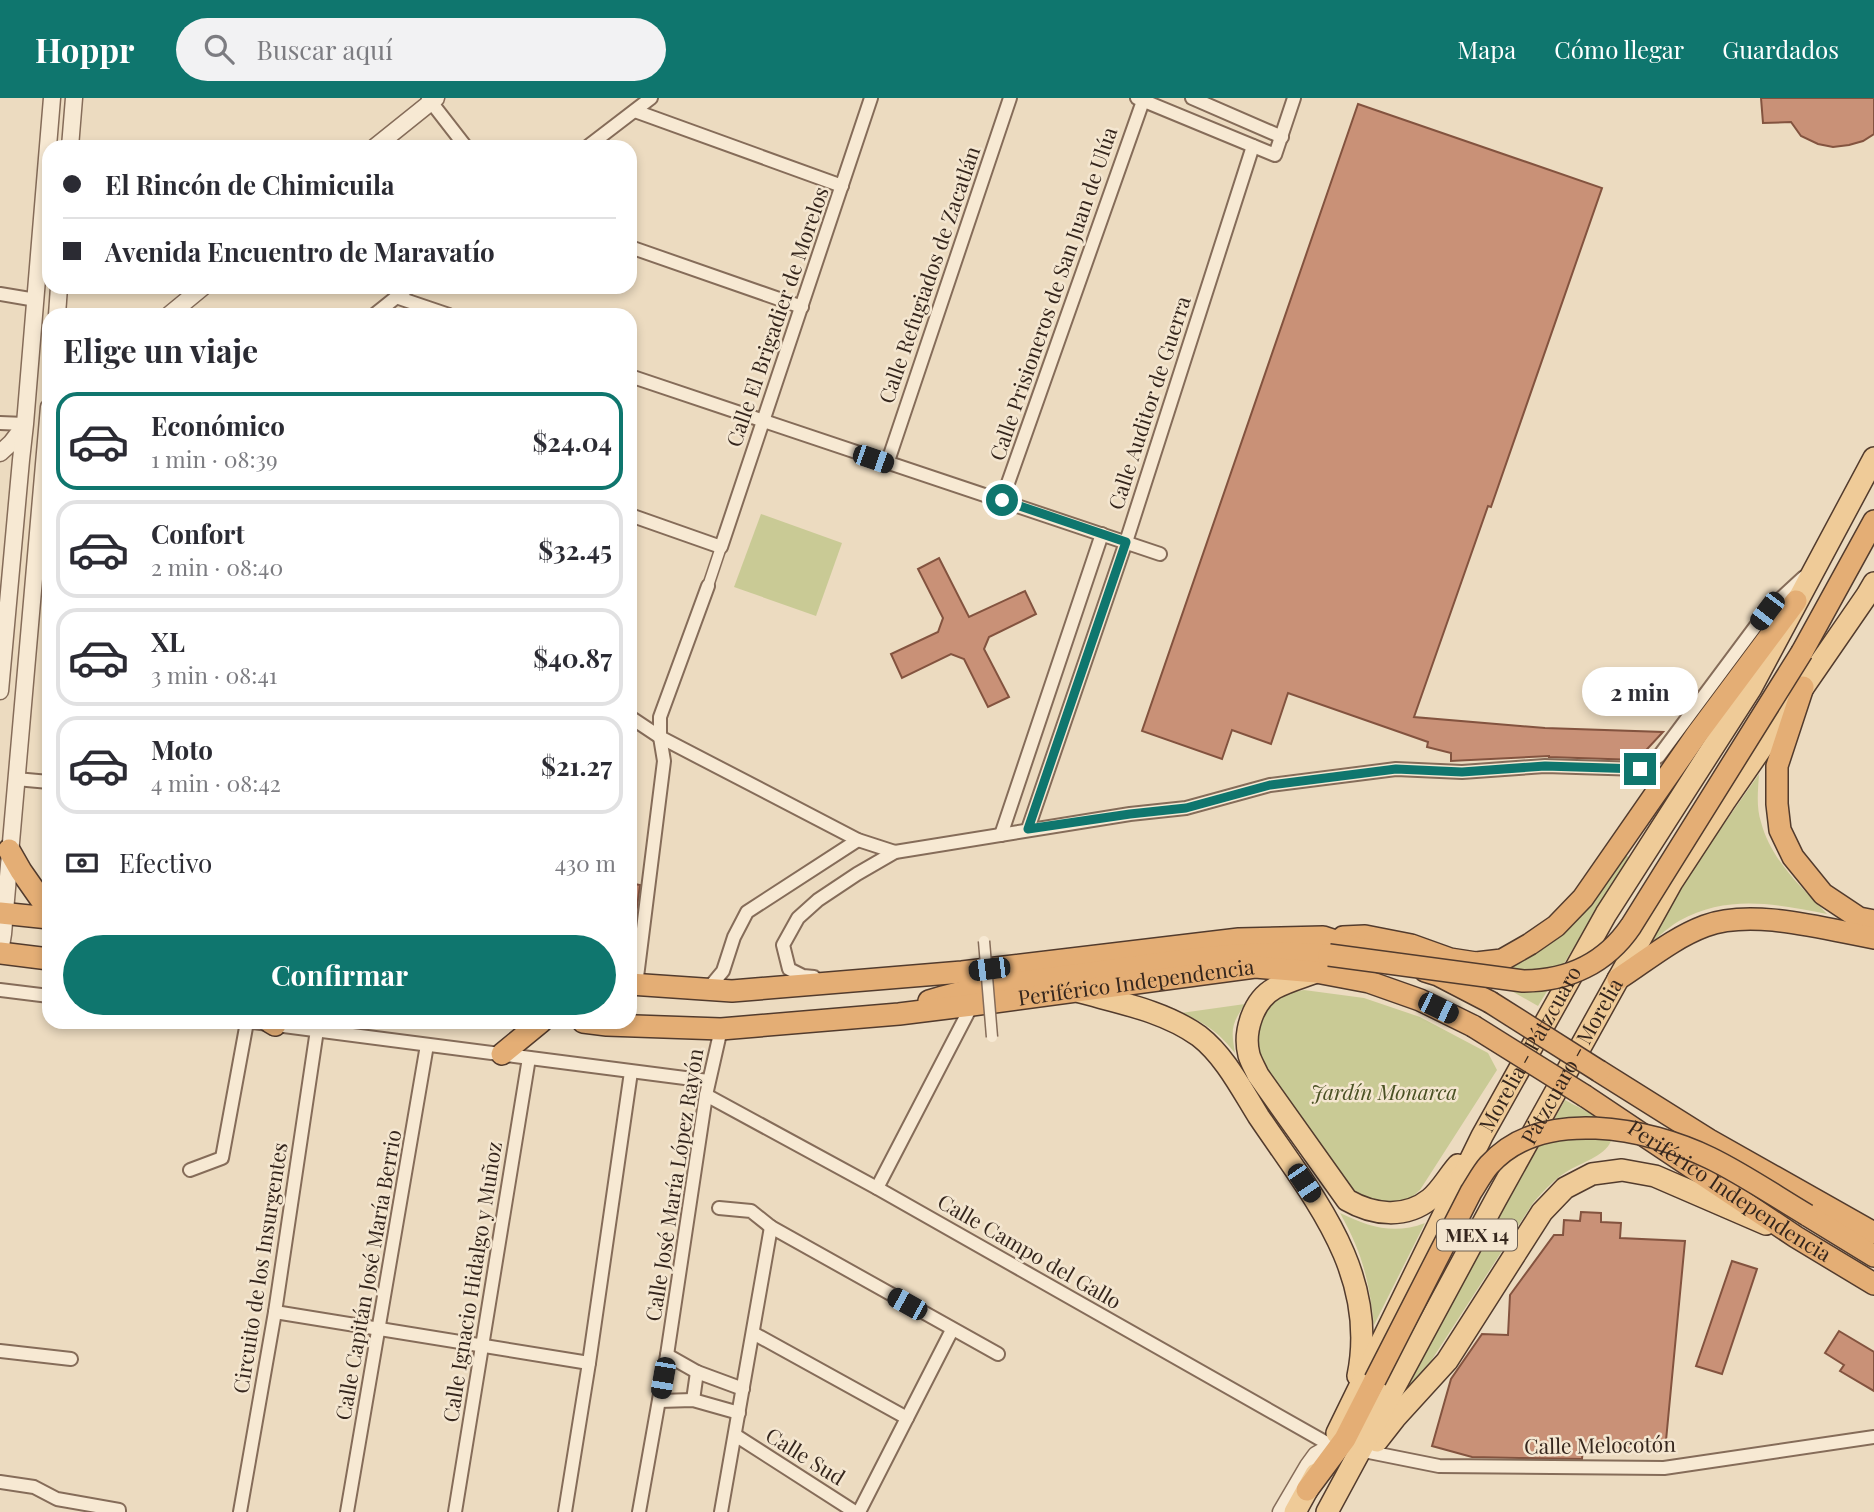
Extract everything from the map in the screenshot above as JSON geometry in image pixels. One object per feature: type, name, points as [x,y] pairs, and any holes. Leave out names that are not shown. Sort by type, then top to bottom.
[{"type":"highway","points":[[899,1014],[924,1002],[975,988],[1222,957],[1293,952],[1523,981],[1567,976],[1595,962],[1615,947],[1627,933],[1802,652],[1874,521]]},
{"type":"highway","points":[[1323,955],[1365,936],[1411,945],[1450,959],[1476,963],[1502,960],[1556,926],[1583,898],[1697,734],[1796,601]]},
{"type":"highway","points":[[1803,687],[1777,766],[1780,830],[1793,857],[1823,894],[1858,918],[1874,921]]},
{"type":"highway","points":[[9,850],[42,900]]},
{"type":"highway","points":[[2,913],[42,917]]},
{"type":"highway","points":[[1618,979],[1680,938],[1707,925],[1737,918],[1772,920],[1874,938]]},
{"type":"highway","name":"Periférico Independencia","points":[[637,984],[732,991],[962,972],[1239,939],[1438,975],[1490,1002],[1709,1140],[1874,1233]]},
{"type":"highway","points":[[0,953],[42,958]]},
{"type":"highway","name":"Periférico Independencia","points":[[637,1026],[720,1029],[899,1014],[1080,992],[1323,955],[1369,982],[1420,1000],[1474,1026],[1585,1096],[1796,1237],[1874,1284]]},
{"type":"highway","points":[[502,1054],[532,1029]]},
{"type":"highway","points":[[1307,1490],[1345,1439],[1471,1192],[1488,1166],[1511,1147],[1534,1136],[1557,1130],[1588,1128],[1623,1131],[1662,1139],[1691,1149],[1723,1164],[1874,1256]]},
{"type":"main road","name":"MEX 14","points":[[1796,601],[1874,458]]},
{"type":"main road","name":"Pátzcuaro - Morelia","points":[[1326,1512],[1672,882],[1803,687],[1845,627],[1872,596]]},
{"type":"main road","name":"Morelia - Pátzcuaro","points":[[1295,1512],[1332,1446],[1482,1136],[1606,914],[1751,688],[1796,601]]},
{"type":"main road","points":[[1323,955],[1274,988],[1260,1001],[1247,1032],[1249,1054],[1258,1075],[1347,1200],[1362,1209],[1384,1213],[1407,1211],[1430,1199],[1482,1136]]},
{"type":"main road","points":[[1080,992],[1133,1006],[1171,1020],[1200,1037],[1222,1060],[1318,1203],[1344,1250],[1356,1288],[1362,1321],[1361,1360],[1354,1398]]},
{"type":"main road","points":[[1338,1492],[1395,1418],[1447,1361],[1542,1212],[1565,1188],[1592,1174],[1622,1170],[1655,1176],[1796,1237]]},
{"type":"street","points":[[49,140],[52,98]]},
{"type":"street","points":[[71,140],[74,98]]},
{"type":"street","points":[[596,140],[650,98]]},
{"type":"street","name":"Calle El Brigadier de Morelos","points":[[721,547],[871,98]]},
{"type":"street","name":"Calle Refugiados de Zacatlán","points":[[887,464],[1010,98]]},
{"type":"street","points":[[1178,114],[1184,98]]},
{"type":"street","points":[[1192,98],[1282,136]]},
{"type":"street","points":[[1140,99],[1275,155],[1294,98]]},
{"type":"street","points":[[383,140],[431,99],[461,140]]},
{"type":"street","name":"Calle Prisioneros de San Juan de Ulúa","points":[[1002,500],[1140,99]]},
{"type":"street","points":[[635,111],[842,186]]},
{"type":"street","name":"Calle Auditor de Guerra","points":[[1028,829],[1126,542],[1253,146]]},
{"type":"street","points":[[0,691],[42,224]]},
{"type":"street","points":[[637,249],[802,307]]},
{"type":"street","points":[[0,294],[36,300]]},
{"type":"street","points":[[178,308],[194,294]]},
{"type":"street","points":[[383,308],[400,294]]},
{"type":"street","points":[[396,297],[428,308]]},
{"type":"street","points":[[637,378],[1160,554]]},
{"type":"street","points":[[0,423],[26,424],[42,417]]},
{"type":"street","points":[[0,453],[26,424]]},
{"type":"street","points":[[0,953],[42,491]]},
{"type":"street","points":[[637,517],[721,547],[660,717],[664,761],[637,955]]},
{"type":"street","name":"Calle Auditor de Guerra","points":[[1001,835],[1102,534]]},
{"type":"street","points":[[853,981],[803,976],[789,969],[783,945],[798,918],[818,900],[895,852],[1028,829],[1186,808],[1270,785],[1396,769],[1462,772],[1545,766],[1640,769],[1659,755],[1767,611],[1816,566]]},
{"type":"street","points":[[637,722],[660,737],[858,840],[895,852]]},
{"type":"street","points":[[16,779],[42,781]]},
{"type":"street","points":[[708,989],[723,971],[734,937],[747,912],[858,840]]},
{"type":"street","points":[[984,941],[992,1037]]},
{"type":"street","points":[[0,990],[42,995]]},
{"type":"street","points":[[877,1188],[972,1006]]},
{"type":"street","points":[[190,1170],[222,1158],[249,1029]]},
{"type":"street","points":[[310,1029],[708,1081]]},
{"type":"street","name":"Calle José María López Rayón","points":[[639,1512],[667,1356],[708,1081],[720,1029]]},
{"type":"street","name":"Circuito de los Insurgentes","points":[[240,1512],[275,1312],[317,1030]]},
{"type":"street","name":"Calle Capitán José María Berrio","points":[[347,1512],[428,1045]]},
{"type":"street","name":"Calle Ignacio Hidalgo y Muñoz","points":[[454,1512],[529,1058]]},
{"type":"street","points":[[565,1512],[631,1072]]},
{"type":"street","name":"Calle Campo del Gallo","points":[[706,1095],[877,1188],[1332,1446]]},
{"type":"street","points":[[719,1208],[751,1211],[771,1227],[998,1354]]},
{"type":"street","points":[[721,1512],[771,1227]]},
{"type":"street","points":[[275,1312],[589,1363]]},
{"type":"street","points":[[857,1512],[952,1330]]},
{"type":"street","points":[[753,1333],[907,1418]]},
{"type":"street","points":[[0,1351],[71,1359]]},
{"type":"street","points":[[667,1356],[697,1372],[743,1389]]},
{"type":"street","points":[[693,1400],[697,1372]]},
{"type":"street","points":[[659,1401],[693,1400],[739,1413]]},
{"type":"street","name":"Calle Sud","points":[[734,1435],[857,1512]]},
{"type":"street","name":"Calle Melocotón","points":[[1369,1452],[1439,1466],[1664,1468],[1874,1437]]},
{"type":"street","points":[[1281,1512],[1308,1466],[1317,1455],[1332,1446]]},
{"type":"street","points":[[0,1482],[34,1487],[57,1499],[119,1511]]},
{"type":"green space","points":[[761,514],[842,543],[816,616],[734,587]]},
{"type":"green space","points":[[1759,774],[1759,816],[1772,849],[1788,872],[1827,914],[1770,905],[1734,904],[1715,907],[1679,921],[1645,948],[1703,854]]},
{"type":"green space","points":[[1624,855],[1629,857],[1538,1006],[1485,976]]},
{"type":"green space","name":"Jardín Monarca","points":[[1304,990],[1364,998],[1420,1017],[1488,1053],[1497,1070],[1420,1190],[1408,1200],[1387,1202],[1354,1191],[1267,1073],[1257,1052],[1259,1018],[1277,995]]},
{"type":"green space","points":[[1245,1004],[1233,1027],[1235,1053],[1211,1029],[1181,1013]]},
{"type":"green space","points":[[1565,1100],[1608,1126],[1611,1141],[1608,1147],[1560,1176],[1533,1203],[1420,1378],[1400,1392]]},
{"type":"green space","points":[[1340,1213],[1382,1228],[1414,1227],[1425,1223],[1374,1325],[1363,1267]]},
{"type":"building","points":[[1761,98],[1874,98],[1874,134],[1849,145],[1833,147],[1818,144],[1801,136],[1791,122],[1763,123]]},
{"type":"building","points":[[1358,104],[1602,188],[1491,507],[1488,506],[1414,717],[1545,728],[1663,732],[1637,760],[1549,756],[1451,761],[1451,753],[1427,747],[1428,742],[1288,693],[1271,744],[1232,730],[1222,759],[1142,731]]},
{"type":"building","points":[[939,558],[969,617],[1025,591],[1036,614],[989,637],[984,649],[1009,697],[988,707],[964,659],[951,654],[902,678],[891,654],[938,632],[943,618],[918,569]]},
{"type":"building","points":[[637,884],[640,885],[637,907]]},
{"type":"building","points":[[1581,1212],[1601,1213],[1601,1222],[1621,1223],[1620,1238],[1685,1241],[1665,1451],[1583,1448],[1582,1459],[1472,1457],[1432,1446],[1451,1379],[1482,1334],[1508,1335],[1510,1295],[1554,1235],[1563,1235],[1564,1220],[1580,1221]]},
{"type":"building","points":[[1732,1261],[1757,1269],[1722,1374],[1696,1366]]},
{"type":"building","points":[[1839,1331],[1874,1352],[1874,1391],[1840,1371],[1844,1365],[1825,1353]]},
{"type":"route","points":[[1002,500],[1126,542],[1028,829],[1186,808],[1270,785],[1396,769],[1462,772],[1545,766],[1640,769]]}]
